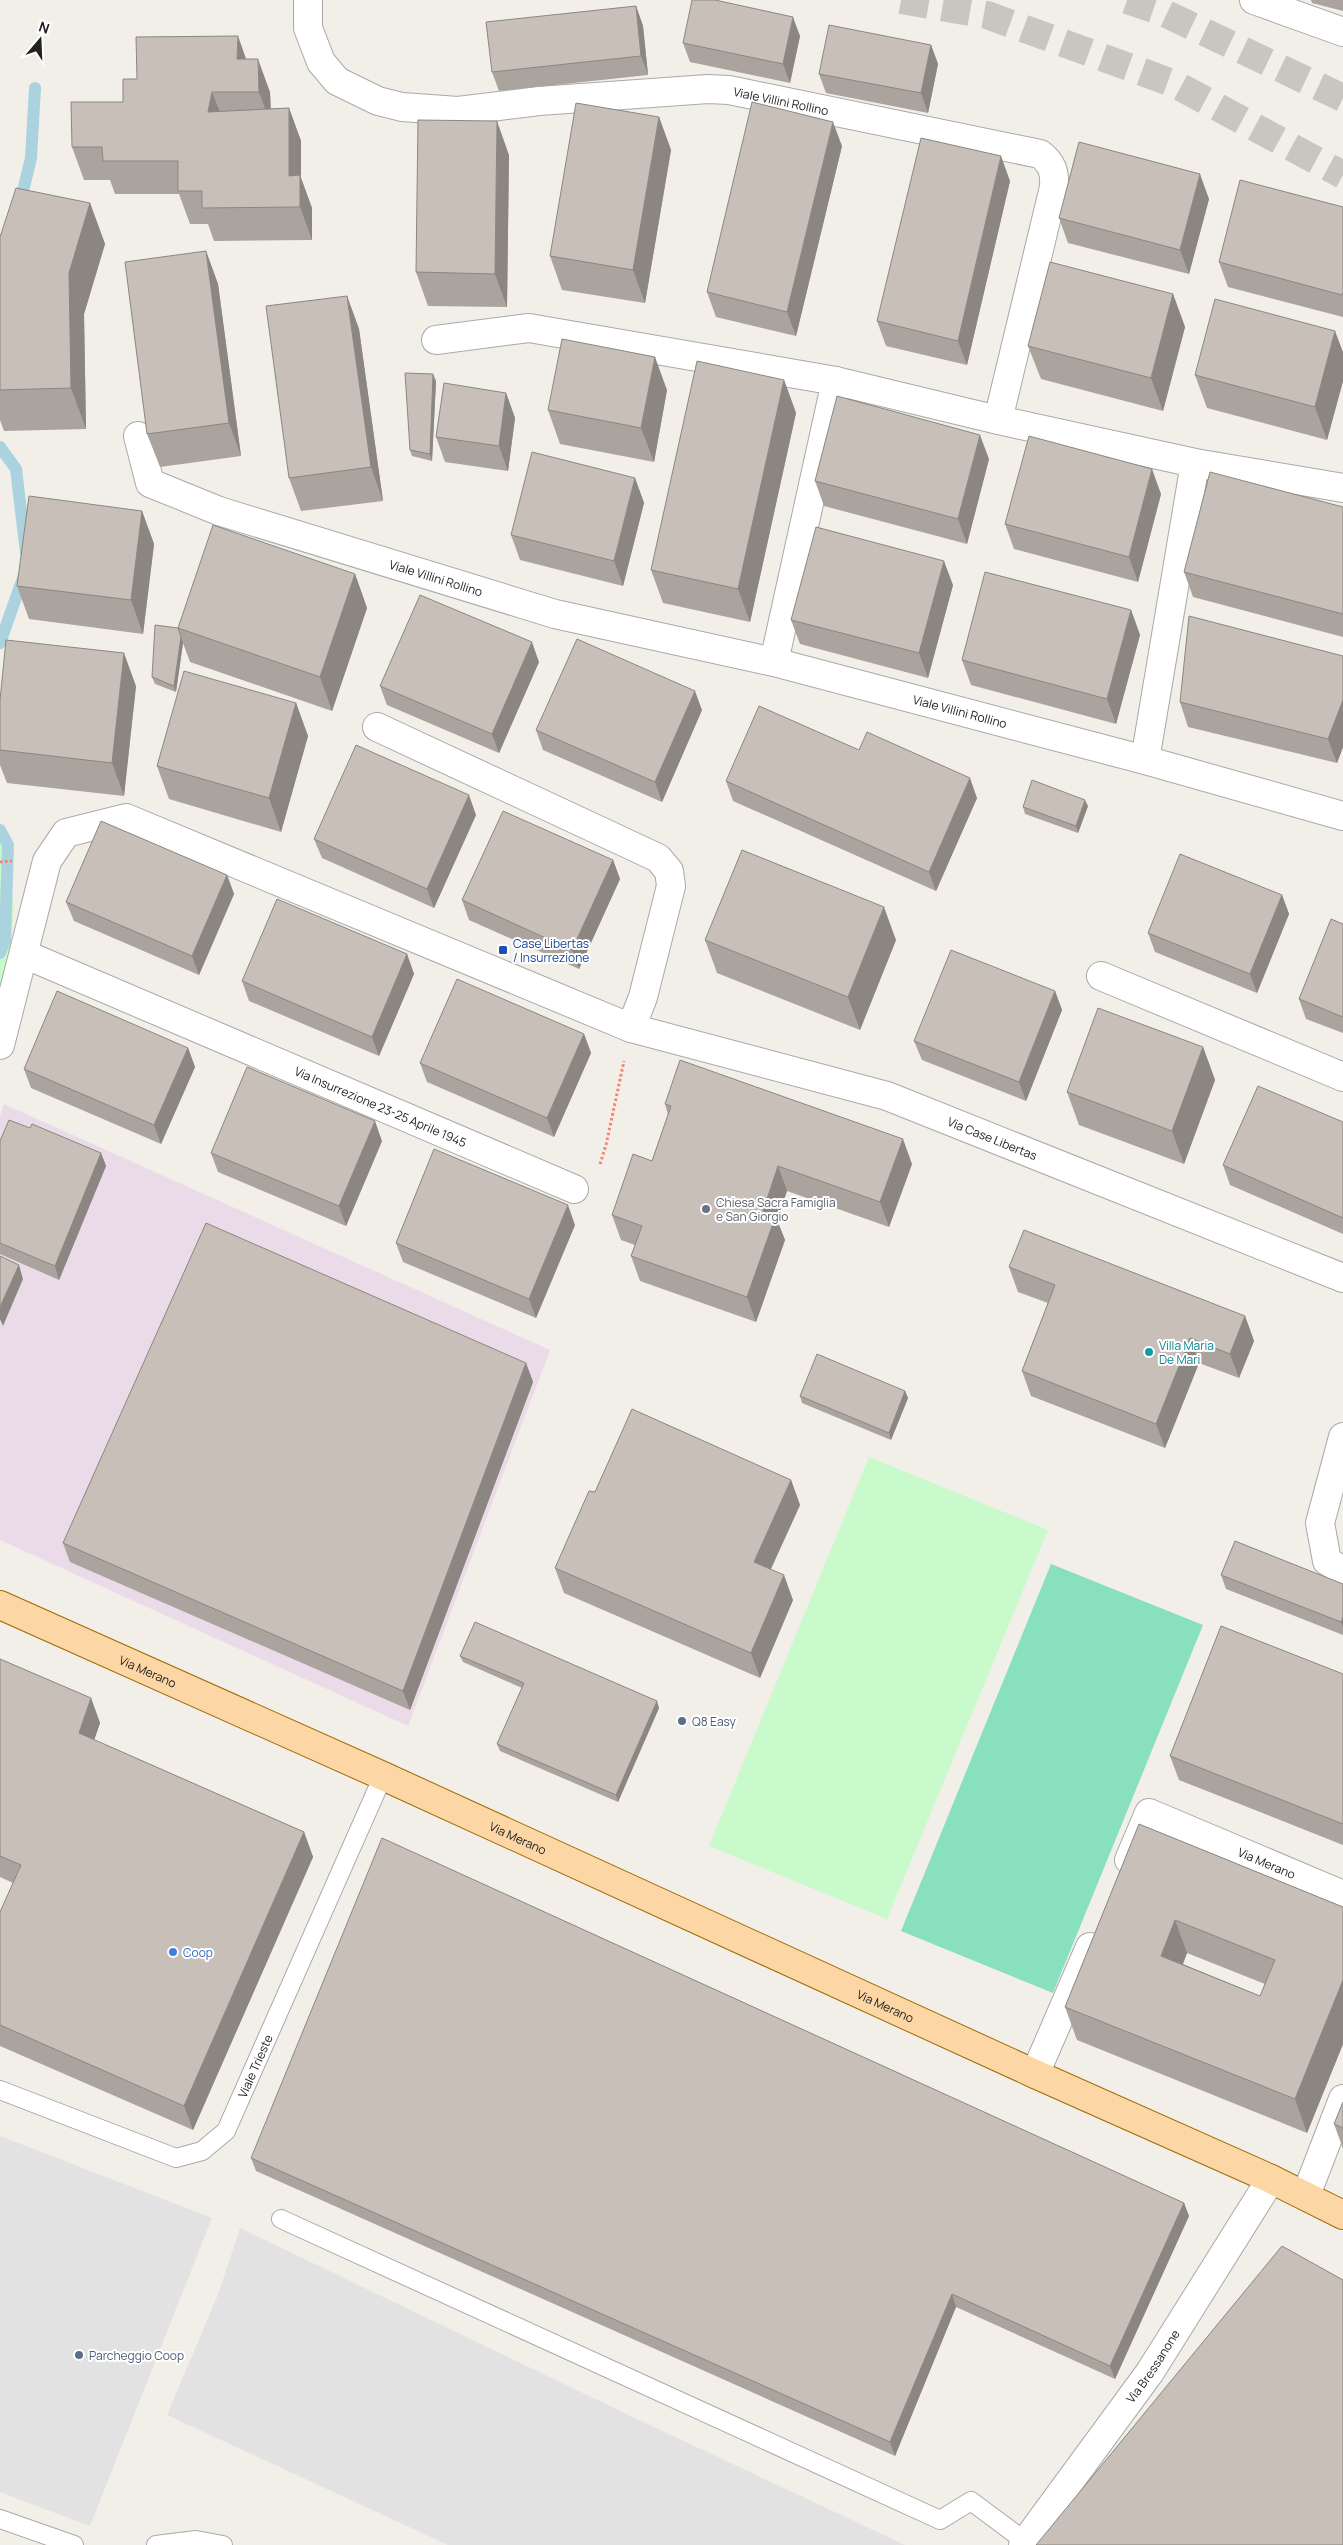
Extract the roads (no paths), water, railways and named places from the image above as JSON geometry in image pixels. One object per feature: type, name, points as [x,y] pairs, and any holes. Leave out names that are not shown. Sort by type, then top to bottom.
[{"type":"main road","name":"Via Merano","points":[[0,1605],[383,1776],[1035,2074],[1272,2179],[1343,2215]]},
{"type":"street","name":"Viale Villini Rollino","points":[[308,0],[308,28],[321,62],[337,81],[378,101],[402,107],[458,111],[539,102],[708,89],[729,90],[1040,154],[1053,167],[1054,187],[998,420]]},
{"type":"street","points":[[1254,0],[1343,32]]},
{"type":"street","points":[[436,340],[529,328],[836,381],[998,420],[1195,463],[1343,488]]},
{"type":"street","points":[[774,662],[836,381]]},
{"type":"street","name":"Viale Villini Rollino","points":[[138,436],[150,482],[219,511],[555,614],[774,662],[1145,760],[1343,816]]},
{"type":"street","points":[[1145,760],[1195,463]]},
{"type":"street","points":[[0,1045],[47,861],[66,833],[126,818],[631,1028],[643,997],[666,904],[670,886],[669,871],[658,858],[377,727]]},
{"type":"street","name":"Via Insurrezione 23-25 Aprile 1945","points":[[24,954],[574,1189]]},
{"type":"street","points":[[1101,976],[1343,1077]]},
{"type":"street","name":"Via Case Libertas","points":[[631,1028],[887,1096],[1343,1278]]},
{"type":"street","points":[[1343,1437],[1320,1523],[1327,1561],[1343,1571]]},
{"type":"street","name":"Via Merano","points":[[1118,1885],[1150,1813],[1343,1895]]},
{"type":"street","points":[[1035,2074],[1102,1921]]},
{"type":"street","points":[[1306,2195],[1343,2099]]},
{"type":"street","name":"Via Bressanone","points":[[1025,2543],[1150,2372],[1272,2179]]},
{"type":"lane","name":"Viale Trieste","points":[[0,2090],[176,2158],[202,2151],[226,2131],[383,1776]]},
{"type":"lane","points":[[281,2219],[940,2520],[971,2501],[1025,2543]]},
{"type":"lane","points":[[0,2519],[74,2545]]},
{"type":"lane","points":[[156,2545],[196,2540],[223,2545]]},
{"type":"waterway","points":[[20,204],[31,158],[35,88]]},
{"type":"waterway","points":[[0,447],[16,469],[26,553]]},
{"type":"waterway","points":[[0,643],[24,575]]},
{"type":"waterway","points":[[0,830],[8,845],[5,940],[0,953]]},
{"type":"tunnel","points":[[901,0],[987,15],[1175,84],[1343,175]]},
{"type":"tunnel","points":[[1127,0],[1162,12],[1343,98]]},
{"type":"place","name":"Case Libertas / Insurrezione","points":[[503,950]]},
{"type":"place","name":"Chiesa Sacra Famiglia e San Giorgio","points":[[706,1209]]},
{"type":"place","name":"Villa Maria De Mari","points":[[1149,1352]]},
{"type":"place","name":"Q8 Easy","points":[[682,1721]]},
{"type":"place","name":"Coop","points":[[173,1952]]},
{"type":"place","name":"Parcheggio Coop","points":[[79,2355]]}]
